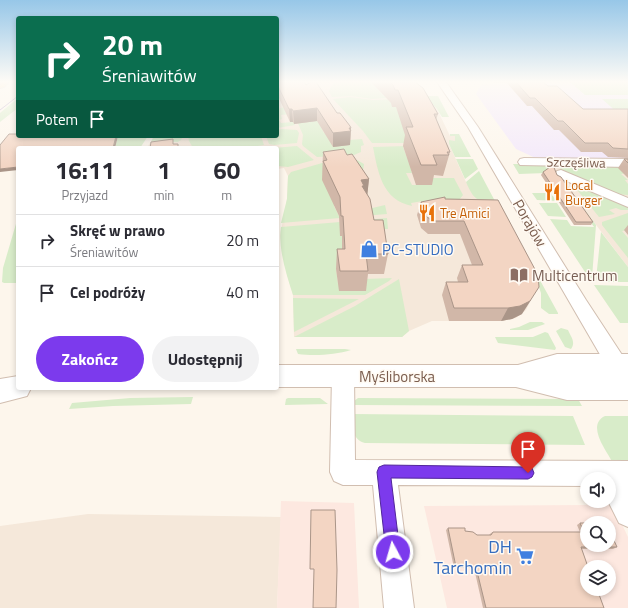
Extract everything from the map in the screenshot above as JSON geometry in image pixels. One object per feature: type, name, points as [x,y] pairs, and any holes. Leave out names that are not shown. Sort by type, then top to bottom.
[{"type":"street","name":"Porajów","points":[[463,110],[522,207],[596,333],[624,371]]},
{"type":"street","name":"Szczęśliwa","points":[[524,162],[628,163]]},
{"type":"street","points":[[561,174],[628,203]]},
{"type":"street","name":"Myśliborska","points":[[518,376],[557,365],[624,371]]},
{"type":"street","name":"Myśliborska","points":[[279,376],[518,376],[567,388],[628,388]]},
{"type":"street","points":[[343,376],[343,472],[618,474],[628,514]]},
{"type":"street","points":[[0,391],[16,388]]},
{"type":"street","points":[[384,472],[399,608]]},
{"type":"shaded area","points":[[279,110],[438,110],[450,136],[455,136],[455,141],[449,144],[466,182],[480,201],[531,300],[526,310],[516,318],[501,321],[432,321],[409,331],[402,337],[294,337],[293,295],[287,274],[280,236],[287,199],[288,176],[284,168],[279,169],[279,146],[148,146],[153,138],[279,138]]},
{"type":"shaded area","points":[[488,110],[628,110],[628,160],[540,160],[516,149]]},
{"type":"shaded area","points":[[541,164],[628,164],[628,267],[584,209],[581,209]]},
{"type":"shaded area","points":[[577,480],[580,481],[580,488]]},
{"type":"shaded area","points":[[281,501],[354,503],[359,608],[277,608]]},
{"type":"shaded area","points":[[580,505],[580,508],[614,508],[628,537],[628,608],[447,608],[424,506]]},
{"type":"shaded area","points":[[88,514],[281,517],[277,608],[0,608],[0,526]]},
{"type":"green space","points":[[3,110],[15,110],[0,122],[0,113]]},
{"type":"green space","points":[[279,110],[288,110],[291,114],[281,115],[282,119],[279,120]]},
{"type":"green space","points":[[344,110],[400,110],[441,143],[372,143]]},
{"type":"green space","points":[[438,110],[446,110],[449,117],[442,117]]},
{"type":"green space","points":[[615,110],[628,110],[628,113],[618,113]]},
{"type":"green space","points":[[318,118],[324,133],[349,140],[362,139],[364,145],[361,146],[361,152],[354,155],[317,157],[303,146],[303,135],[297,121]]},
{"type":"green space","points":[[279,120],[281,123],[293,122],[295,125],[279,128]]},
{"type":"green space","points":[[279,130],[297,130],[299,133],[297,143],[269,144],[267,138],[279,138]]},
{"type":"green space","points":[[450,134],[459,134],[471,157],[455,157],[449,144],[449,140],[455,141],[455,136],[450,136]]},
{"type":"green space","points":[[118,138],[147,138],[141,146],[116,146]]},
{"type":"green space","points":[[153,138],[182,138],[178,142],[151,142]]},
{"type":"green space","points":[[188,138],[262,138],[264,145],[192,146]]},
{"type":"green space","points":[[440,145],[403,147],[412,170],[412,173],[406,173],[412,185],[431,185],[429,178],[454,178],[463,195],[459,200],[433,205],[429,200],[411,203],[412,206],[402,203],[394,198],[383,184],[373,147]]},
{"type":"green space","points":[[297,146],[314,160],[288,167],[279,166],[279,148]]},
{"type":"green space","points":[[456,159],[473,159],[478,169],[465,179]]},
{"type":"green space","points":[[357,160],[364,164],[363,171],[334,206],[339,216],[385,205],[387,214],[281,223],[287,199],[288,176],[291,172],[329,161]]},
{"type":"green space","points":[[513,164],[541,164],[554,170],[546,173],[519,174]]},
{"type":"green space","points":[[628,164],[628,173],[621,174],[628,180],[625,180],[628,184],[628,195],[613,194],[562,172],[560,167],[561,165]]},
{"type":"green space","points":[[479,171],[496,203],[480,200],[471,193],[466,182]]},
{"type":"green space","points":[[570,181],[628,205],[628,210],[616,208],[609,210],[615,214],[599,217]]},
{"type":"green space","points":[[532,193],[551,193],[556,201],[537,200]]},
{"type":"green space","points":[[539,203],[557,203],[566,217],[548,216]]},
{"type":"green space","points":[[581,209],[584,209],[596,225],[592,278],[589,278],[550,219],[567,220],[571,226],[594,227]]},
{"type":"green space","points":[[628,213],[628,230],[622,231],[628,238],[628,258],[602,225],[602,222]]},
{"type":"green space","points":[[387,218],[388,229],[367,229],[342,236],[344,263],[336,269],[338,284],[364,279],[392,278],[389,281],[365,295],[293,295],[285,270],[280,235],[281,227]]},
{"type":"green space","points":[[16,224],[16,283],[2,282],[3,268]]},
{"type":"green space","points":[[601,232],[628,267],[628,282],[599,282],[596,279]]},
{"type":"green space","points":[[530,262],[558,314],[549,314],[541,308],[541,293]]},
{"type":"green space","points":[[399,279],[409,331],[402,337],[294,337],[355,306]]},
{"type":"green space","points":[[594,285],[628,286],[628,323],[620,323]]},
{"type":"green space","points":[[293,298],[359,299],[294,332]]},
{"type":"green space","points":[[530,322],[542,322],[545,324],[528,330],[510,330],[510,329]]},
{"type":"green space","points":[[561,328],[568,330],[572,337],[573,344],[571,349],[565,347],[556,331]]},
{"type":"green space","points":[[545,332],[548,333],[556,348],[555,350],[498,343],[495,337],[533,337]]},
{"type":"green space","points":[[296,349],[351,350],[324,355],[311,355],[298,354]]},
{"type":"green space","points":[[193,397],[191,404],[69,409],[72,403],[130,398]]},
{"type":"green space","points":[[320,398],[328,404],[285,405],[286,399]]},
{"type":"green space","points":[[358,398],[578,399],[582,406],[353,405],[354,401]]},
{"type":"green space","points":[[352,414],[573,416],[585,445],[365,443],[357,439],[355,435]]},
{"type":"green space","points":[[605,416],[628,416],[628,462],[613,463],[602,445],[597,431],[597,425]]},
{"type":"building","points":[[319,110],[335,110],[337,113],[340,113],[351,128],[349,128],[351,131],[333,133]]},
{"type":"building","points":[[406,110],[436,110],[438,114],[434,114],[450,152],[447,152],[449,155],[433,155],[437,165],[421,165],[406,127],[413,127]]},
{"type":"building","points":[[547,110],[628,110],[628,149],[613,148],[608,143],[585,143],[563,121],[558,121]]},
{"type":"building","points":[[9,134],[16,134],[16,138],[116,138],[114,146],[16,146],[16,167],[0,169],[0,145]]},
{"type":"building","points":[[173,139],[173,144],[178,144],[178,146],[150,146],[151,142]]},
{"type":"building","points":[[344,149],[347,155],[352,154],[369,179],[361,180],[364,186],[362,186],[370,199],[374,220],[383,220],[388,254],[366,254],[368,271],[340,271],[337,249],[345,249],[343,216],[341,216],[340,197],[323,161],[327,160],[323,152]]},
{"type":"building","points":[[553,165],[557,175],[561,177],[593,222],[576,222],[543,172]]},
{"type":"building","points":[[445,197],[445,199],[498,200],[538,275],[539,287],[530,301],[520,306],[508,308],[454,308],[446,282],[468,282],[462,265],[483,265],[464,221],[432,221],[425,215],[421,202]]},
{"type":"building","points":[[311,510],[335,510],[337,570],[336,608],[313,608],[314,569],[310,569]]},
{"type":"building","name":"DH Tarchomin","points":[[448,528],[465,528],[465,531],[473,532],[477,535],[491,535],[493,532],[580,532],[580,552],[583,552],[586,560],[580,560],[580,596],[600,596],[604,608],[486,608],[476,567],[456,567]]},
{"type":"place","name":"Local Burger","points":[[552,192]]},
{"type":"place","name":"Tre Amici","points":[[427,213]]},
{"type":"place","name":"PC-STUDIO","points":[[369,249]]},
{"type":"place","name":"Multicentrum","points":[[519,275]]},
{"type":"place","name":"DH Tarchomin","points":[[525,556]]},
{"type":"route","points":[[393,552],[384,472],[528,473]]}]
